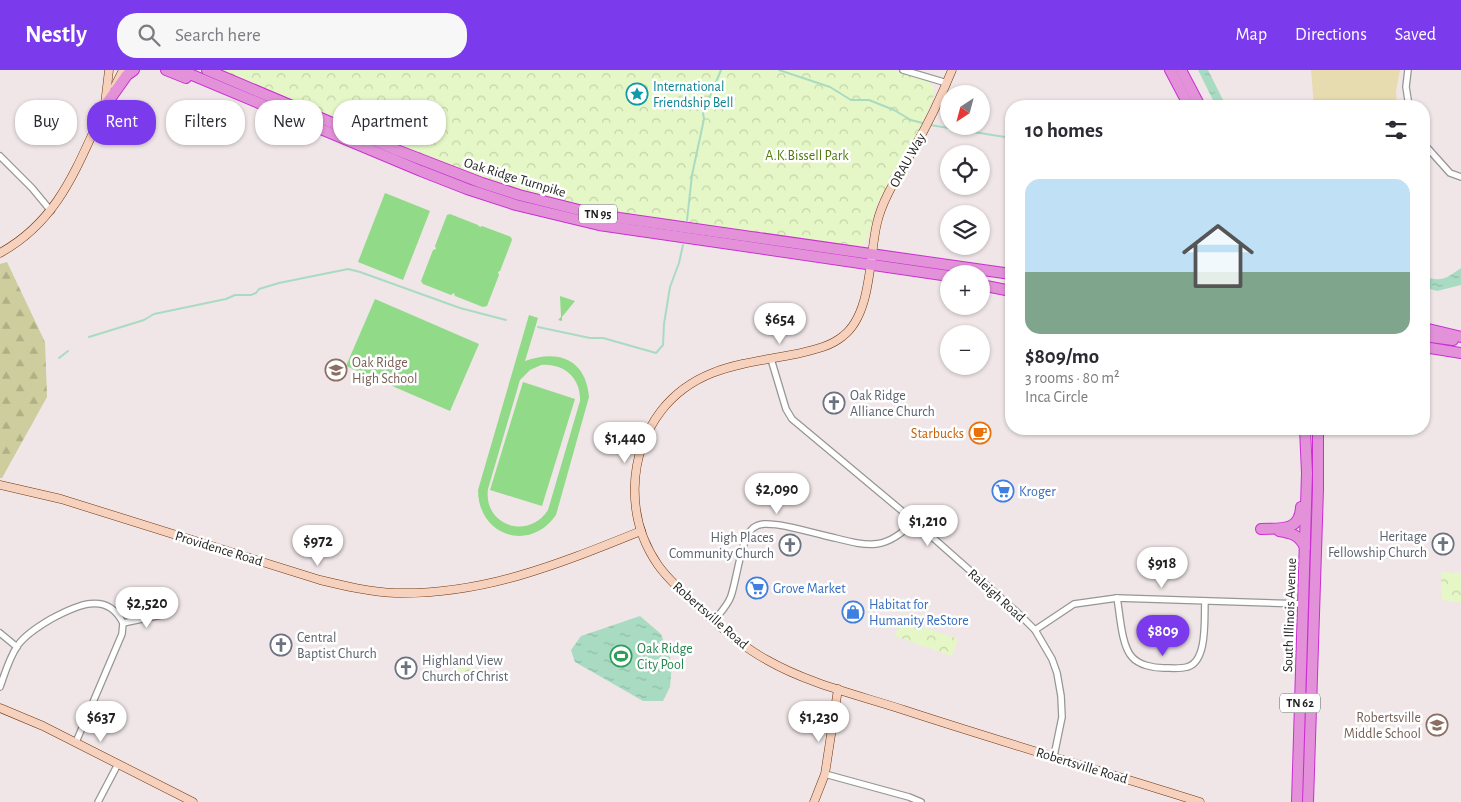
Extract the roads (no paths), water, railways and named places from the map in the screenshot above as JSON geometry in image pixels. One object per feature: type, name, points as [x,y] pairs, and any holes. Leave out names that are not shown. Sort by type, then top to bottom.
[{"type":"highway","points":[[109,100],[127,76],[134,70]]},
{"type":"highway","points":[[166,70],[235,99],[255,103]]},
{"type":"highway","name":"Oak Ridge Turnpike","points":[[180,70],[255,102]]},
{"type":"highway","name":"Oak Ridge Turnpike","points":[[207,70],[448,170],[519,195],[619,218],[1005,273]]},
{"type":"highway","points":[[1170,70],[1186,100]]},
{"type":"highway","points":[[1181,70],[1197,100]]},
{"type":"highway","name":"Oak Ridge Turnpike","points":[[323,130],[467,189],[533,210],[599,225],[940,275]]},
{"type":"highway","points":[[990,282],[1005,284]]},
{"type":"highway","points":[[990,286],[1005,289]]},
{"type":"highway","points":[[1430,329],[1461,337]]},
{"type":"highway","points":[[1430,337],[1461,342]]},
{"type":"highway","points":[[1430,348],[1461,353]]},
{"type":"highway","name":"South Illinois Avenue","points":[[1297,802],[1305,547],[1306,435]]},
{"type":"highway","name":"TN 62","points":[[1308,802],[1318,435]]},
{"type":"highway","points":[[1305,547],[1302,540],[1296,534],[1261,529],[1288,528],[1300,518],[1302,479],[1307,447]]},
{"type":"street","points":[[106,100],[109,70]]},
{"type":"street","points":[[108,100],[123,70]]},
{"type":"street","points":[[904,70],[947,83]]},
{"type":"street","name":"ORAU Way","points":[[872,254],[881,211],[888,194],[929,121],[952,70]]},
{"type":"street","points":[[1408,70],[1406,87],[1408,100]]},
{"type":"street","points":[[0,253],[23,238],[51,210],[69,183],[87,144]]},
{"type":"street","points":[[1430,151],[1450,173],[1461,177]]},
{"type":"street","points":[[0,156],[51,210]]},
{"type":"street","name":"Robertsville Road","points":[[872,254],[862,306],[851,328],[845,335],[820,349],[729,366],[704,376],[679,392],[658,415],[645,437],[636,465],[634,494],[641,531],[658,565],[682,591],[740,642],[768,660],[802,677],[1200,802]]},
{"type":"street","name":"Raleigh Road","points":[[771,359],[786,409],[792,418],[914,521],[1036,630],[1052,659],[1057,673],[1061,696],[1062,716],[1054,756]]},
{"type":"street","name":"Providence Road","points":[[0,485],[61,499],[320,580],[352,588],[395,593],[441,592],[495,582],[571,559],[641,531]]},
{"type":"street","points":[[714,621],[731,598],[747,535],[755,527],[765,523],[867,545],[894,539],[914,521]]},
{"type":"street","points":[[1036,630],[1074,604],[1117,598],[1314,604]]},
{"type":"street","points":[[1117,598],[1125,644],[1131,657],[1139,663],[1159,668],[1186,668],[1193,665],[1197,660],[1202,648],[1205,601]]},
{"type":"street","points":[[0,688],[10,658],[17,647],[33,631],[76,606],[92,603],[101,604],[113,609],[123,623],[120,641],[76,742]]},
{"type":"street","points":[[123,623],[166,614]]},
{"type":"street","points":[[0,633],[17,647]]},
{"type":"street","points":[[814,802],[825,774],[832,739],[838,689]]},
{"type":"street","points":[[0,708],[76,742],[193,802]]},
{"type":"street","points":[[98,802],[118,764]]},
{"type":"street","points":[[825,774],[921,802]]},
{"type":"water","points":[[1198,70],[1208,70],[1223,100],[1213,100]]},
{"type":"water","points":[[1461,268],[1461,285],[1437,291],[1430,289],[1430,278],[1439,279]]},
{"type":"water","name":"Oak Ridge City Pool","points":[[640,616],[661,634],[672,663],[670,687],[663,701],[643,701],[575,662],[571,650],[581,636]]},
{"type":"waterway","points":[[687,220],[692,175],[704,119],[703,113],[721,70]]},
{"type":"waterway","points":[[779,70],[830,87],[851,100],[869,100],[894,110],[911,120],[926,124]]},
{"type":"waterway","points":[[930,125],[1005,137]]},
{"type":"waterway","points":[[538,327],[590,338],[603,338],[656,353],[663,345],[664,324],[670,287],[679,263],[683,245]]},
{"type":"waterway","points":[[89,337],[144,320],[154,314],[226,299],[235,295],[251,295],[259,289],[279,283],[348,269],[460,308],[506,320]]},
{"type":"waterway","points":[[59,358],[68,351]]},
{"type":"place","name":"International Friendship Bell","points":[[637,94]]},
{"type":"place","name":"Oak Ridge High School","points":[[336,370]]},
{"type":"place","name":"Oak Ridge Alliance Church","points":[[834,403]]},
{"type":"place","name":"Starbucks","points":[[980,433]]},
{"type":"place","name":"Kroger","points":[[1003,491]]},
{"type":"place","name":"Heritage Fellowship Church","points":[[1443,544]]},
{"type":"place","name":"High Places Community Church","points":[[790,545]]},
{"type":"place","name":"Grove Market","points":[[757,588]]},
{"type":"place","name":"Habitat for Humanity ReStore","points":[[853,612]]},
{"type":"place","name":"Central Baptist Church","points":[[281,645]]},
{"type":"place","name":"Oak Ridge City Pool","points":[[621,656]]},
{"type":"place","name":"Highland View Church of Christ","points":[[406,668]]},
{"type":"place","name":"Robertsville Middle School","points":[[1437,725]]},
{"type":"park label","name":"A.K.Bissell Park","points":[[807,155]]}]
